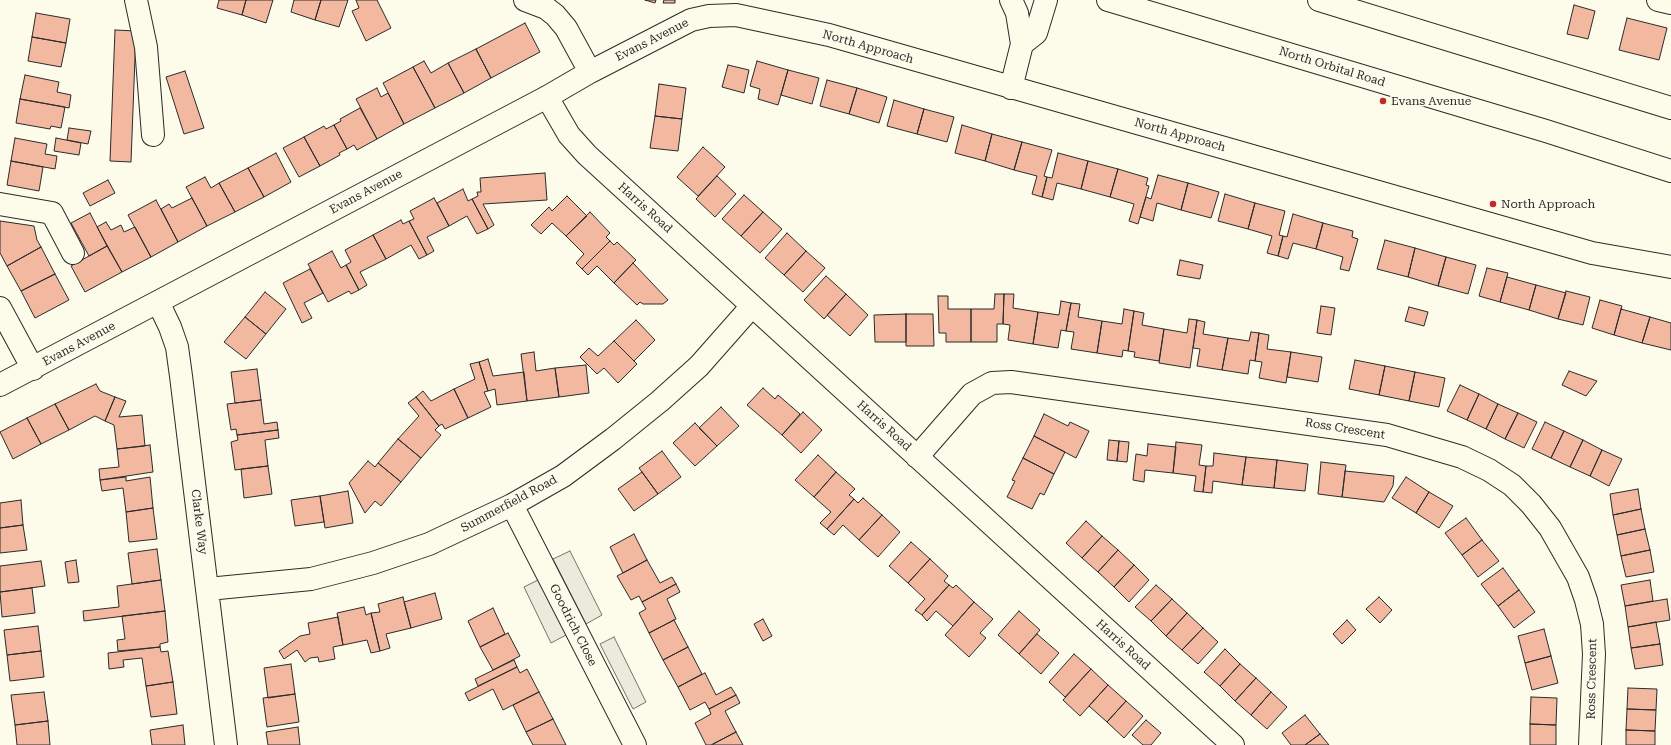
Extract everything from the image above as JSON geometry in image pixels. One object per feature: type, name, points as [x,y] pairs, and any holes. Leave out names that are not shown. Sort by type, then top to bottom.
[{"type":"main road","points":[[136,0],[146,47],[153,135]]},
{"type":"main road","points":[[525,0],[546,8],[555,15],[566,28],[590,72]]},
{"type":"main road","points":[[1011,0],[1017,13],[1022,44],[1011,88]]},
{"type":"main road","points":[[1022,44],[1036,33],[1046,0]]},
{"type":"main road","name":"North Orbital Road","points":[[1108,0],[1546,131],[1671,171]]},
{"type":"main road","points":[[1319,0],[1671,108]]},
{"type":"main road","points":[[1658,0],[1671,3]]},
{"type":"main road","name":"Evans Avenue","points":[[0,385],[33,369],[547,97],[590,72],[691,20],[709,16],[736,15]]},
{"type":"main road","name":"North Approach","points":[[736,15],[829,35],[1592,253],[1671,267]]},
{"type":"main road","name":"Harris Road","points":[[547,97],[569,135],[587,155],[1233,745]]},
{"type":"main road","points":[[0,204],[52,214],[73,253]]},
{"type":"main road","name":"Clarke Way","points":[[158,302],[170,327],[177,347],[226,745]]},
{"type":"main road","name":"Summerfield Road","points":[[208,590],[311,579],[374,563],[429,544],[512,505],[563,476],[613,439],[660,401],[699,366],[752,306]]},
{"type":"main road","points":[[0,308],[33,369]]},
{"type":"main road","name":"Ross Crescent","points":[[917,457],[972,394],[992,383],[1011,382],[1387,435],[1462,457],[1489,470],[1512,485],[1531,504],[1550,528],[1578,577],[1586,600],[1592,632],[1594,654],[1590,745]]},
{"type":"main road","name":"Goodrich Close","points":[[512,505],[635,745]]},
{"type":"shaded area","points":[[570,551],[602,615],[586,624],[553,559]]},
{"type":"shaded area","points":[[540,579],[568,634],[551,643],[524,587]]},
{"type":"shaded area","points":[[614,637],[646,702],[633,709],[600,644]]},
{"type":"building","points":[[219,0],[246,0],[242,15],[217,8]]},
{"type":"building","points":[[246,0],[273,0],[266,23],[242,15]]},
{"type":"building","points":[[294,0],[321,0],[315,20],[291,12]]},
{"type":"building","points":[[321,0],[348,0],[339,27],[315,20]]},
{"type":"building","points":[[356,0],[377,0],[391,28],[366,41],[352,11],[359,8]]},
{"type":"building","points":[[645,0],[656,0],[655,3]]},
{"type":"building","points":[[664,0],[675,0],[675,3],[663,3]]},
{"type":"building","points":[[1574,5],[1595,11],[1588,39],[1567,34]]},
{"type":"building","points":[[36,13],[70,19],[66,43],[32,37]]},
{"type":"building","points":[[1627,18],[1667,28],[1659,60],[1619,50]]},
{"type":"building","points":[[525,23],[540,52],[491,78],[476,49]]},
{"type":"building","points":[[115,30],[136,31],[131,162],[110,161]]},
{"type":"building","points":[[32,37],[66,43],[61,67],[28,61]]},
{"type":"building","points":[[476,49],[491,78],[464,93],[448,63]]},
{"type":"building","points":[[424,61],[431,73],[448,63],[464,93],[435,108],[413,67]]},
{"type":"building","points":[[757,61],[788,70],[778,105],[758,99],[760,89],[750,86]]},
{"type":"building","points":[[728,65],[749,70],[744,93],[722,87]]},
{"type":"building","points":[[413,67],[435,108],[404,124],[383,83]]},
{"type":"building","points":[[788,70],[819,78],[812,104],[781,95]]},
{"type":"building","points":[[185,71],[204,128],[184,134],[166,77]]},
{"type":"building","points":[[25,75],[59,82],[57,92],[71,95],[69,108],[20,99]]},
{"type":"building","points":[[827,80],[857,88],[849,114],[820,106]]},
{"type":"building","points":[[659,84],[686,88],[682,119],[655,116]]},
{"type":"building","points":[[377,88],[381,97],[388,93],[404,124],[377,139],[356,99]]},
{"type":"building","points":[[857,88],[887,97],[879,123],[849,114]]},
{"type":"building","points":[[20,99],[65,107],[61,128],[51,126],[50,129],[16,123]]},
{"type":"building","points":[[894,100],[924,109],[917,134],[887,126]]},
{"type":"building","points":[[360,108],[377,139],[357,150],[354,145],[347,149],[334,125],[341,121],[340,119]]},
{"type":"building","points":[[924,109],[954,117],[947,142],[917,134]]},
{"type":"building","points":[[655,116],[682,119],[678,151],[650,148]]},
{"type":"building","points":[[334,125],[347,149],[339,153],[340,155],[320,166],[304,137],[324,126],[326,129]]},
{"type":"building","points":[[962,125],[992,134],[985,161],[955,153]]},
{"type":"building","points":[[69,128],[91,131],[88,144],[67,140]]},
{"type":"building","points":[[992,134],[1022,142],[1014,170],[985,161]]},
{"type":"building","points":[[304,137],[320,166],[299,177],[283,148]]},
{"type":"building","points":[[15,138],[47,144],[45,154],[57,156],[55,169],[11,161]]},
{"type":"building","points":[[56,138],[81,143],[79,155],[54,151]]},
{"type":"building","points":[[1022,142],[1052,150],[1044,176],[1047,177],[1042,197],[1032,194],[1037,176],[1014,170]]},
{"type":"building","points":[[703,147],[725,167],[698,196],[677,177]]},
{"type":"building","points":[[276,153],[291,182],[264,197],[248,168]]},
{"type":"building","points":[[1058,153],[1088,161],[1081,189],[1057,183],[1053,200],[1042,197],[1047,177],[1052,178]]},
{"type":"building","points":[[11,161],[43,167],[39,191],[7,185]]},
{"type":"building","points":[[1088,161],[1118,169],[1110,197],[1081,189]]},
{"type":"building","points":[[248,168],[264,197],[235,212],[219,183]]},
{"type":"building","points":[[1118,169],[1148,178],[1146,185],[1149,186],[1138,224],[1129,221],[1134,204],[1110,197]]},
{"type":"building","points":[[545,173],[547,200],[483,204],[494,225],[488,229],[472,199],[478,196],[477,192],[481,192],[480,178]]},
{"type":"building","points":[[1158,175],[1188,183],[1181,210],[1157,203],[1153,221],[1140,217],[1146,197],[1151,199]]},
{"type":"building","points":[[717,176],[736,194],[715,217],[696,199]]},
{"type":"building","points":[[205,177],[211,188],[219,183],[235,212],[207,226],[186,187]]},
{"type":"building","points":[[108,180],[115,193],[90,206],[83,193]]},
{"type":"building","points":[[1188,183],[1219,192],[1211,218],[1181,210]]},
{"type":"building","points":[[463,189],[468,201],[472,199],[488,229],[477,234],[467,216],[449,226],[437,203]]},
{"type":"building","points":[[1225,194],[1255,203],[1248,229],[1218,221]]},
{"type":"building","points":[[744,195],[763,212],[741,236],[722,219]]},
{"type":"building","points":[[567,196],[587,216],[566,236],[552,223],[541,234],[531,225],[549,207],[552,211]]},
{"type":"building","points":[[192,198],[207,226],[178,242],[161,209],[169,204],[172,208]]},
{"type":"building","points":[[434,198],[449,226],[427,237],[434,251],[427,255],[409,221],[414,219],[410,211]]},
{"type":"building","points":[[156,200],[178,242],[151,257],[128,215]]},
{"type":"building","points":[[1255,203],[1285,211],[1279,235],[1283,236],[1278,256],[1267,253],[1272,236],[1248,229]]},
{"type":"building","points":[[590,212],[610,233],[606,237],[610,241],[582,269],[576,263],[584,254],[566,236]]},
{"type":"building","points":[[763,212],[782,229],[760,253],[741,236]]},
{"type":"building","points":[[90,213],[107,246],[89,256],[71,223]]},
{"type":"building","points":[[1293,214],[1323,223],[1316,249],[1293,243],[1288,259],[1278,256],[1283,236],[1287,237]]},
{"type":"building","points":[[401,220],[403,224],[409,221],[427,255],[419,259],[411,245],[386,259],[373,235]]},
{"type":"building","points":[[0,221],[34,226],[37,240],[41,247],[7,266],[0,253]]},
{"type":"building","points":[[106,222],[111,230],[121,225],[124,232],[135,227],[151,257],[122,272],[97,227]]},
{"type":"building","points":[[1323,223],[1353,231],[1352,237],[1358,239],[1349,271],[1340,269],[1343,257],[1316,249]]},
{"type":"building","points":[[787,233],[806,251],[784,275],[765,258]]},
{"type":"building","points":[[373,235],[386,259],[360,272],[367,285],[359,290],[346,265],[351,262],[345,250]]},
{"type":"building","points":[[1385,240],[1415,248],[1408,277],[1377,269]]},
{"type":"building","points":[[610,241],[614,245],[617,242],[636,260],[614,283],[597,266],[588,275],[582,269]]},
{"type":"building","points":[[107,246],[122,272],[85,292],[71,266]]},
{"type":"building","points":[[41,247],[55,274],[21,291],[7,266]]},
{"type":"building","points":[[1415,248],[1446,257],[1438,286],[1408,277]]},
{"type":"building","points":[[332,251],[341,268],[346,265],[359,290],[351,294],[349,291],[328,302],[308,264]]},
{"type":"building","points":[[806,251],[825,268],[803,292],[784,275]]},
{"type":"building","points":[[1446,257],[1476,265],[1468,294],[1438,286]]},
{"type":"building","points":[[1180,260],[1203,265],[1200,279],[1177,275]]},
{"type":"building","points":[[633,263],[668,300],[663,304],[643,304],[640,302],[637,305],[614,283]]},
{"type":"building","points":[[1487,268],[1508,273],[1500,302],[1479,296]]},
{"type":"building","points":[[310,269],[323,293],[304,303],[312,318],[302,323],[283,283]]},
{"type":"building","points":[[55,274],[69,300],[35,318],[21,291]]},
{"type":"building","points":[[826,276],[846,294],[824,319],[804,300]]},
{"type":"building","points":[[1507,277],[1536,285],[1529,310],[1500,302]]},
{"type":"building","points":[[1536,285],[1566,293],[1558,319],[1529,310]]},
{"type":"building","points":[[1566,291],[1590,297],[1583,325],[1558,319]]},
{"type":"building","points":[[265,292],[286,309],[266,334],[245,317]]},
{"type":"building","points":[[846,294],[868,315],[850,336],[827,315]]},
{"type":"building","points":[[995,294],[1004,294],[1003,324],[997,324],[997,342],[971,342],[971,309],[994,309]]},
{"type":"building","points":[[1004,294],[1014,294],[1013,308],[1038,312],[1033,344],[1008,340],[1010,325],[1003,324]]},
{"type":"building","points":[[938,296],[948,296],[948,309],[971,309],[971,342],[946,342],[946,333],[939,333]]},
{"type":"building","points":[[1600,300],[1622,306],[1614,335],[1592,328]]},
{"type":"building","points":[[1061,301],[1071,303],[1066,331],[1061,330],[1058,348],[1033,344],[1038,312],[1059,315]]},
{"type":"building","points":[[1071,303],[1080,304],[1078,317],[1102,321],[1097,353],[1071,349],[1074,332],[1066,331]]},
{"type":"building","points":[[1321,306],[1335,308],[1331,335],[1317,333]]},
{"type":"building","points":[[1409,307],[1428,312],[1424,326],[1405,321]]},
{"type":"building","points":[[1124,309],[1134,311],[1128,351],[1123,350],[1122,357],[1097,353],[1102,321],[1122,324]]},
{"type":"building","points":[[1621,309],[1650,317],[1642,343],[1614,335]]},
{"type":"building","points":[[1134,311],[1144,313],[1142,325],[1164,329],[1159,361],[1134,357],[1135,352],[1128,351]]},
{"type":"building","points":[[906,314],[906,342],[875,342],[874,315]]},
{"type":"building","points":[[906,314],[933,314],[934,346],[906,346]]},
{"type":"building","points":[[245,317],[266,334],[246,359],[224,342]]},
{"type":"building","points":[[1650,317],[1671,323],[1671,350],[1642,343]]},
{"type":"building","points":[[1189,319],[1197,320],[1190,368],[1159,363],[1164,329],[1187,333]]},
{"type":"building","points":[[636,320],[655,340],[634,361],[614,341]]},
{"type":"building","points":[[1197,320],[1205,322],[1203,334],[1228,338],[1222,370],[1197,366],[1200,349],[1193,348]]},
{"type":"building","points":[[1251,332],[1259,333],[1255,361],[1250,360],[1248,374],[1222,370],[1228,338],[1249,341]]},
{"type":"building","points":[[1259,333],[1269,335],[1267,349],[1291,352],[1286,383],[1259,378],[1262,362],[1255,361]]},
{"type":"building","points":[[614,341],[637,364],[618,383],[604,368],[597,374],[580,357],[589,348],[598,356]]},
{"type":"building","points":[[534,352],[536,371],[555,368],[559,397],[527,401],[521,354]]},
{"type":"building","points":[[1291,352],[1322,357],[1318,382],[1287,377]]},
{"type":"building","points":[[488,359],[493,376],[524,372],[527,401],[497,405],[495,389],[488,391],[479,362]]},
{"type":"building","points":[[1355,360],[1385,366],[1379,395],[1349,389]]},
{"type":"building","points":[[479,362],[488,391],[484,392],[491,407],[468,418],[454,389],[475,379],[470,364]]},
{"type":"building","points":[[586,365],[589,393],[559,397],[555,368]]},
{"type":"building","points":[[1385,366],[1415,372],[1409,401],[1379,395]]},
{"type":"building","points":[[257,369],[261,400],[235,403],[231,372]]},
{"type":"building","points":[[1569,371],[1597,381],[1586,396],[1562,385]]},
{"type":"building","points":[[1415,372],[1445,378],[1439,407],[1409,401]]},
{"type":"building","points":[[96,384],[100,391],[115,397],[105,421],[95,416],[69,430],[55,404]]},
{"type":"building","points":[[1460,385],[1479,394],[1467,420],[1447,411]]},
{"type":"building","points":[[763,388],[775,399],[778,395],[800,414],[782,435],[747,405]]},
{"type":"building","points":[[454,389],[468,418],[445,429],[442,424],[439,426],[416,397],[423,391],[431,401]]},
{"type":"building","points":[[1479,394],[1498,404],[1486,429],[1467,420]]},
{"type":"building","points":[[115,397],[126,401],[119,417],[142,415],[145,446],[117,449],[114,425],[105,421]]},
{"type":"building","points":[[416,397],[439,426],[435,430],[441,435],[421,458],[398,439],[419,416],[408,403]]},
{"type":"building","points":[[261,400],[264,424],[277,422],[278,430],[237,435],[236,429],[231,430],[227,404]]},
{"type":"building","points":[[55,404],[69,430],[41,444],[27,418]]},
{"type":"building","points":[[1498,404],[1518,413],[1505,439],[1486,429]]},
{"type":"building","points":[[721,407],[739,426],[717,446],[699,428]]},
{"type":"building","points":[[803,412],[822,430],[801,453],[782,435]]},
{"type":"building","points":[[1518,413],[1537,422],[1524,448],[1505,439]]},
{"type":"building","points":[[1044,414],[1068,426],[1070,422],[1089,431],[1076,458],[1034,436]]},
{"type":"building","points":[[27,418],[41,444],[13,459],[0,432]]},
{"type":"building","points":[[1545,422],[1564,431],[1551,458],[1532,449]]},
{"type":"building","points":[[695,423],[717,446],[695,466],[673,443]]},
{"type":"building","points":[[278,430],[279,438],[265,440],[268,466],[235,470],[231,442],[238,440],[237,435]]},
{"type":"building","points":[[1564,431],[1583,440],[1570,467],[1551,458]]},
{"type":"building","points":[[1034,436],[1065,452],[1054,474],[1023,458]]},
{"type":"building","points":[[398,439],[421,458],[401,482],[378,463]]},
{"type":"building","points":[[1109,440],[1119,441],[1117,461],[1107,460]]},
{"type":"building","points":[[1583,440],[1602,450],[1590,476],[1570,467]]},
{"type":"building","points":[[1119,441],[1129,442],[1127,462],[1117,461]]},
{"type":"building","points":[[1176,442],[1202,445],[1199,465],[1206,466],[1203,492],[1194,491],[1196,476],[1173,473]]},
{"type":"building","points":[[1148,444],[1176,447],[1173,473],[1145,470],[1144,482],[1133,480],[1136,454],[1147,456]]},
{"type":"building","points":[[150,445],[153,472],[100,480],[99,469],[119,467],[117,449]]},
{"type":"building","points":[[1602,450],[1622,459],[1609,486],[1590,476]]},
{"type":"building","points":[[662,451],[681,477],[658,494],[639,468]]},
{"type":"building","points":[[1214,453],[1246,457],[1242,485],[1213,481],[1212,493],[1203,492],[1206,466],[1213,466]]},
{"type":"building","points":[[818,455],[836,472],[814,497],[795,480]]},
{"type":"building","points":[[1246,457],[1277,460],[1274,488],[1242,485]]},
{"type":"building","points":[[1023,458],[1054,474],[1044,495],[1040,493],[1032,509],[1007,497],[1015,481],[1012,480]]},
{"type":"building","points":[[1277,460],[1308,464],[1305,491],[1274,488]]},
{"type":"building","points":[[368,461],[375,467],[378,463],[401,482],[381,506],[375,501],[365,513],[349,483]]},
{"type":"building","points":[[1321,462],[1346,465],[1342,497],[1318,494]]},
{"type":"building","points":[[268,466],[272,494],[244,498],[241,469]]},
{"type":"building","points":[[1345,471],[1394,476],[1393,486],[1384,502],[1342,497]]},
{"type":"building","points":[[642,472],[658,494],[634,511],[618,489]]},
{"type":"building","points":[[836,472],[855,489],[849,495],[854,499],[827,529],[820,523],[831,512],[814,497]]},
{"type":"building","points":[[126,477],[126,481],[150,477],[153,508],[126,512],[123,488],[102,491],[100,480]]},
{"type":"building","points":[[1406,477],[1429,492],[1416,513],[1392,498]]},
{"type":"building","points":[[1638,489],[1641,509],[1613,515],[1610,494]]},
{"type":"building","points":[[348,491],[353,523],[325,528],[320,496]]},
{"type":"building","points":[[1429,492],[1453,506],[1439,528],[1416,513]]},
{"type":"building","points":[[320,496],[324,522],[295,526],[291,500]]},
{"type":"building","points":[[863,498],[882,515],[859,540],[843,525],[834,535],[827,529],[854,499],[858,503]]},
{"type":"building","points":[[21,500],[23,525],[0,528],[0,503]]},
{"type":"building","points":[[153,508],[157,539],[129,542],[126,512]]},
{"type":"building","points":[[1641,509],[1645,529],[1617,535],[1613,515]]},
{"type":"building","points":[[882,515],[900,532],[878,557],[859,540]]},
{"type":"building","points":[[1466,518],[1482,540],[1462,555],[1445,533]]},
{"type":"building","points":[[1086,521],[1102,536],[1082,558],[1066,543]]},
{"type":"building","points":[[23,525],[27,550],[0,553],[0,528]]},
{"type":"building","points":[[1645,529],[1650,550],[1621,556],[1617,535]]},
{"type":"building","points":[[634,534],[647,560],[623,573],[610,547]]},
{"type":"building","points":[[1102,536],[1118,550],[1098,572],[1082,558]]},
{"type":"building","points":[[1482,540],[1499,561],[1478,577],[1462,555]]},
{"type":"building","points":[[911,542],[930,559],[908,583],[889,566]]},
{"type":"building","points":[[157,549],[161,580],[132,584],[128,553]]},
{"type":"building","points":[[1118,550],[1134,565],[1114,587],[1098,572]]},
{"type":"building","points":[[1650,550],[1654,572],[1626,577],[1621,556]]},
{"type":"building","points":[[930,559],[948,576],[944,581],[949,585],[922,615],[915,610],[925,599],[908,583]]},
{"type":"building","points":[[76,560],[79,582],[68,583],[65,562]]},
{"type":"building","points":[[647,560],[660,583],[672,577],[676,584],[642,602],[639,596],[631,600],[617,576]]},
{"type":"building","points":[[41,561],[45,586],[0,592],[0,566]]},
{"type":"building","points":[[1134,565],[1149,580],[1129,602],[1114,587]]},
{"type":"building","points":[[1503,568],[1519,590],[1498,606],[1481,584]]},
{"type":"building","points":[[161,580],[165,611],[84,621],[83,611],[119,607],[117,586]]},
{"type":"building","points":[[1650,580],[1653,601],[1625,606],[1621,585]]},
{"type":"building","points":[[676,584],[680,592],[667,599],[676,619],[649,633],[639,613],[646,609],[642,602]]},
{"type":"building","points":[[949,585],[953,588],[956,585],[974,602],[953,626],[936,611],[927,621],[922,615]]},
{"type":"building","points":[[1156,585],[1172,599],[1151,621],[1135,607]]},
{"type":"building","points":[[32,588],[35,613],[2,617],[0,592]]},
{"type":"building","points":[[1519,590],[1535,612],[1514,628],[1498,606]]},
{"type":"building","points":[[435,593],[442,619],[411,628],[404,602]]},
{"type":"building","points":[[403,597],[411,628],[386,634],[390,648],[380,651],[371,613],[380,612],[378,604]]},
{"type":"building","points":[[1379,597],[1392,610],[1380,623],[1366,609]]},
{"type":"building","points":[[1172,599],[1187,613],[1166,636],[1151,621]]},
{"type":"building","points":[[1667,599],[1670,620],[1628,627],[1625,606]]},
{"type":"building","points":[[974,602],[993,619],[980,633],[986,638],[969,657],[945,635]]},
{"type":"building","points":[[364,607],[366,615],[371,613],[380,651],[371,653],[367,640],[343,645],[337,613]]},
{"type":"building","points":[[493,608],[505,634],[480,647],[468,621]]},
{"type":"building","points":[[165,611],[168,642],[160,644],[160,647],[118,651],[117,640],[125,639],[122,616]]},
{"type":"building","points":[[1019,611],[1040,630],[1019,654],[998,635]]},
{"type":"building","points":[[1187,613],[1203,628],[1182,650],[1166,636]]},
{"type":"building","points":[[338,617],[343,645],[333,647],[335,659],[319,662],[318,657],[310,658],[305,662],[297,650],[284,659],[279,651],[300,636],[310,634],[308,623]]},
{"type":"building","points":[[763,619],[772,636],[763,641],[754,624]]},
{"type":"building","points":[[674,620],[688,647],[663,660],[649,633]]},
{"type":"building","points":[[1347,620],[1356,630],[1342,644],[1333,634]]},
{"type":"building","points":[[1656,622],[1660,644],[1631,648],[1628,627]]},
{"type":"building","points":[[38,626],[41,651],[7,655],[4,630]]},
{"type":"building","points":[[1203,628],[1218,642],[1198,664],[1182,650]]},
{"type":"building","points":[[1544,629],[1551,656],[1525,663],[1518,636]]},
{"type":"building","points":[[508,633],[520,656],[493,670],[480,647]]},
{"type":"building","points":[[1037,634],[1059,653],[1041,674],[1019,654]]},
{"type":"building","points":[[1660,644],[1663,665],[1635,669],[1631,648]]},
{"type":"building","points":[[160,647],[161,652],[168,651],[173,682],[146,686],[142,658],[123,660],[124,667],[109,669],[108,653]]},
{"type":"building","points":[[688,647],[702,674],[678,687],[663,660]]},
{"type":"building","points":[[1225,649],[1240,664],[1220,686],[1204,672]]},
{"type":"building","points":[[41,651],[44,677],[10,681],[7,655]]},
{"type":"building","points":[[1074,654],[1091,669],[1065,697],[1049,682]]},
{"type":"building","points":[[1551,656],[1558,683],[1532,690],[1525,663]]},
{"type":"building","points":[[514,660],[517,667],[478,686],[475,679]]},
{"type":"building","points":[[291,664],[295,694],[268,698],[264,668]]},
{"type":"building","points":[[1240,664],[1256,678],[1235,701],[1220,686]]},
{"type":"building","points":[[517,667],[520,673],[527,669],[539,692],[503,710],[493,689],[469,701],[465,693]]},
{"type":"building","points":[[1091,669],[1108,685],[1080,716],[1063,700]]},
{"type":"building","points":[[705,673],[716,695],[731,687],[736,695],[709,709],[705,702],[690,710],[678,687]]},
{"type":"building","points":[[1256,678],[1271,692],[1251,715],[1235,701]]},
{"type":"building","points":[[173,682],[177,714],[151,717],[146,686]]},
{"type":"building","points":[[1108,685],[1126,701],[1107,722],[1089,706]]},
{"type":"building","points":[[1628,688],[1657,689],[1656,710],[1627,709]]},
{"type":"building","points":[[44,692],[48,721],[15,725],[11,695]]},
{"type":"building","points":[[539,692],[553,719],[526,732],[513,705]]},
{"type":"building","points":[[1271,692],[1287,707],[1267,729],[1251,715]]},
{"type":"building","points":[[295,694],[299,722],[267,727],[263,698]]},
{"type":"building","points":[[736,695],[740,703],[725,711],[736,732],[711,745],[706,745],[695,723],[711,714],[709,709]]},
{"type":"building","points":[[1531,697],[1557,698],[1556,725],[1530,724]]},
{"type":"building","points":[[1126,701],[1143,716],[1124,738],[1107,722]]},
{"type":"building","points":[[1627,709],[1656,710],[1655,731],[1626,730]]},
{"type":"building","points":[[1305,715],[1320,734],[1305,745],[1291,745],[1282,733]]},
{"type":"building","points":[[553,719],[566,745],[533,745],[526,732]]},
{"type":"building","points":[[1146,720],[1161,733],[1151,745],[1143,745],[1132,735]]},
{"type":"building","points":[[48,721],[50,745],[17,745],[15,725]]},
{"type":"building","points":[[1530,724],[1556,725],[1556,745],[1530,745]]},
{"type":"building","points":[[183,725],[185,745],[152,745],[150,730]]},
{"type":"building","points":[[298,727],[300,745],[268,745],[266,732]]},
{"type":"building","points":[[1626,730],[1655,731],[1655,745],[1626,745]]},
{"type":"building","points":[[736,732],[743,745],[713,745],[713,744]]},
{"type":"building","points":[[1320,734],[1329,745],[1305,745]]},
{"type":"place","name":"Evans Avenue","points":[[1383,101]]},
{"type":"place","name":"North Approach","points":[[1493,204]]}]
